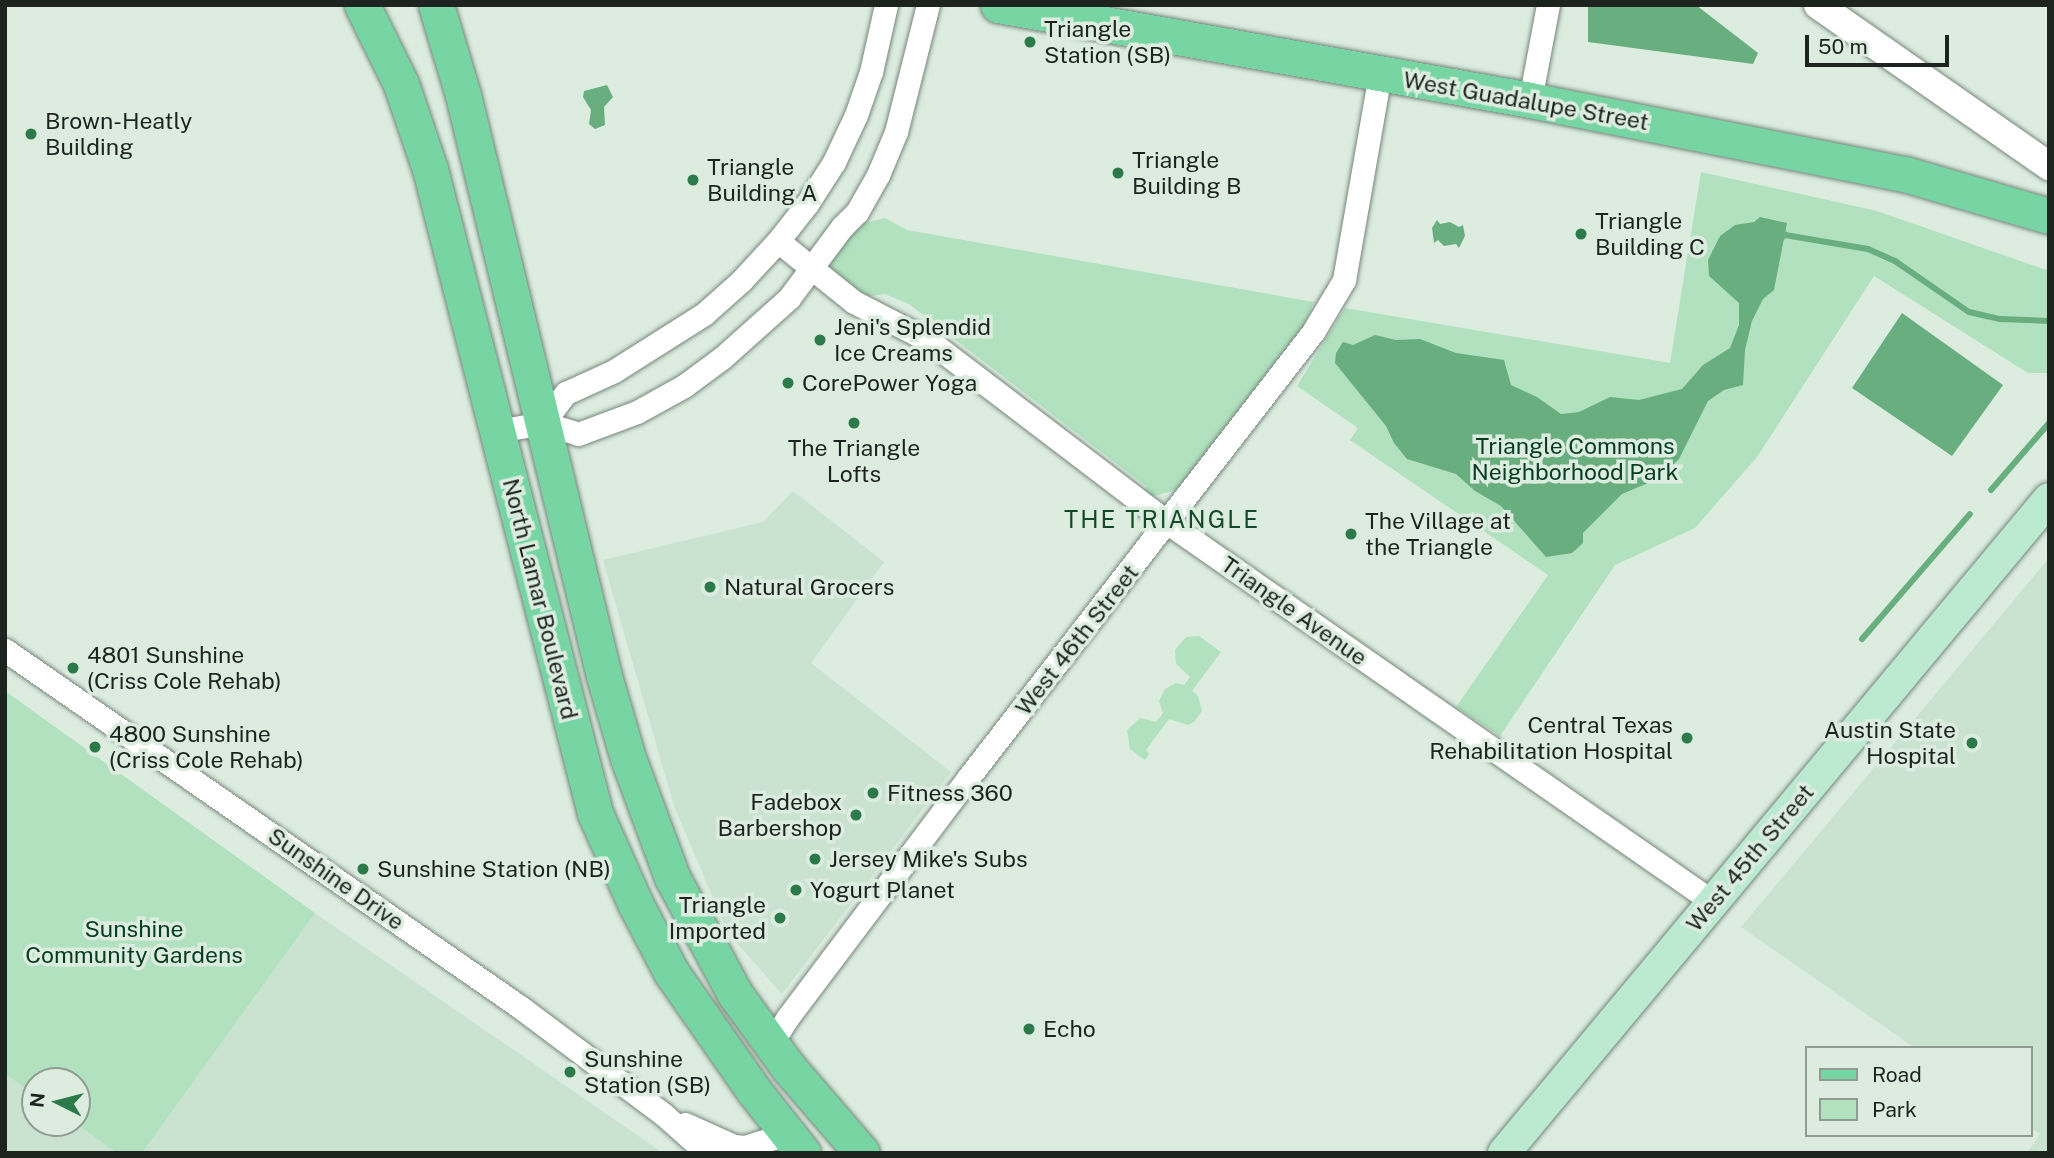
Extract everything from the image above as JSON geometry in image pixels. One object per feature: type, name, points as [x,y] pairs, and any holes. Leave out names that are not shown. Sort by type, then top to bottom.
[{"type":"main road","name":"North Lamar Boulevard","points":[[362,5],[401,84],[430,169],[575,741],[596,813],[671,972],[795,1143]]},
{"type":"main road","name":"North Lamar Boulevard","points":[[436,5],[463,95],[604,676],[628,758],[672,877],[735,994],[772,1036],[859,1150]]},
{"type":"main road","name":"West Guadalupe Street","points":[[999,5],[1530,100],[1905,174],[2049,216]]},
{"type":"main road","points":[[430,169],[448,170],[458,177],[507,276]]},
{"type":"main road","name":"West 45th Street","points":[[1504,1153],[2049,499]]},
{"type":"main road","points":[[617,862],[661,847]]},
{"type":"main road","points":[[795,1143],[815,1135],[859,1150]]},
{"type":"street","points":[[543,423],[566,393],[614,372],[704,314],[741,281],[778,241],[807,204],[834,162],[856,116],[871,72],[886,5]]},
{"type":"street","points":[[498,432],[543,423],[579,433],[637,412],[684,386],[759,327],[812,270],[842,227],[857,212],[878,175],[896,132],[928,5]]},
{"type":"street","points":[[1530,100],[1548,5]]},
{"type":"street","points":[[1818,5],[2049,166]]},
{"type":"street","name":"West 46th Street","points":[[772,1036],[1313,332],[1344,280],[1380,74]]},
{"type":"street","name":"Triangle Avenue","points":[[778,241],[854,302],[928,340],[1168,523],[1713,902]]},
{"type":"street","name":"Sunshine Drive","points":[[5,650],[520,1007],[663,1114],[707,1153]]},
{"type":"street","name":"Sunshine Drive","points":[[663,1114],[734,1146],[795,1143]]},
{"type":"shaded area","points":[[1588,5],[1696,5],[1758,53],[1753,64],[1588,42]]},
{"type":"shaded area","points":[[607,85],[613,97],[604,107],[605,125],[595,129],[589,124],[591,110],[583,97],[584,91]]},
{"type":"shaded area","points":[[1760,217],[1787,223],[1774,290],[1763,299],[1752,321],[1745,350],[1743,385],[1724,390],[1708,401],[1679,459],[1660,478],[1622,494],[1583,533],[1583,543],[1572,553],[1546,557],[1501,506],[1475,491],[1456,474],[1407,459],[1394,443],[1386,426],[1335,363],[1336,353],[1343,342],[1353,345],[1375,335],[1396,340],[1420,339],[1456,353],[1504,360],[1511,385],[1537,397],[1561,414],[1579,412],[1610,397],[1639,400],[1682,389],[1703,365],[1730,348],[1739,325],[1739,303],[1709,276],[1708,260],[1720,236],[1735,225],[1754,222]]},
{"type":"shaded area","points":[[1437,220],[1440,224],[1450,222],[1459,227],[1463,225],[1465,236],[1459,248],[1456,244],[1444,246],[1438,240],[1434,243],[1432,228]]},
{"type":"shaded area","points":[[1902,313],[2003,385],[1952,456],[1852,388]]},
{"type":"shaded area","points":[[793,491],[884,562],[811,663],[951,772],[782,994],[728,933],[674,806],[603,560],[763,522]]},
{"type":"shaded area","name":"Austin State Hospital","points":[[2049,558],[2049,1153],[2027,1153],[2040,1134],[2033,1129],[2033,1046],[1912,1046],[1741,927]]},
{"type":"shaded area","points":[[315,913],[663,1153],[142,1153]]},
{"type":"shaded area","points":[[5,1074],[21,1085],[21,1137],[91,1137],[91,1134],[117,1153],[5,1153]]},
{"type":"green space","name":"Triangle Commons Neighborhood Park","points":[[1701,172],[1877,211],[2049,271],[2049,373],[2028,373],[1874,276],[1757,457],[1695,528],[1615,565],[1500,736],[1456,707],[1548,575],[1350,440],[1358,428],[1297,386],[1345,308],[1670,363]]},
{"type":"green space","points":[[885,218],[907,230],[1314,302],[1303,328],[1180,489],[1150,497],[1144,491],[1147,487],[909,304],[885,294],[864,297],[826,266],[856,225]]},
{"type":"green space","points":[[1199,636],[1221,652],[1192,691],[1198,696],[1202,711],[1194,722],[1188,725],[1169,719],[1146,750],[1149,754],[1145,760],[1130,749],[1127,730],[1140,718],[1156,722],[1163,713],[1159,701],[1165,689],[1176,683],[1184,685],[1190,677],[1176,664],[1175,650],[1186,637]]},
{"type":"green space","name":"Sunshine Community Gardens","points":[[5,691],[315,913],[142,1153],[117,1153],[91,1134],[91,1067],[21,1067],[21,1085],[5,1074]]},
{"type":"waterway","points":[[1778,240],[1785,235],[1868,249],[1895,261],[1969,312],[2000,319],[2049,321]]},
{"type":"waterway","points":[[1991,490],[2049,423]]},
{"type":"waterway","points":[[1862,639],[1970,514]]},
{"type":"place","name":"Triangle Station (SB)","points":[[1030,42]]},
{"type":"place","name":"Brown-Heatly Building","points":[[31,134]]},
{"type":"place","name":"Triangle Building B","points":[[1118,173]]},
{"type":"place","name":"Triangle Building A","points":[[693,180]]},
{"type":"place","name":"Triangle Building C","points":[[1581,234]]},
{"type":"place","name":"Jeni's Splendid Ice Creams","points":[[820,340]]},
{"type":"place","name":"CorePower Yoga","points":[[788,383]]},
{"type":"place","name":"The Triangle Lofts","points":[[854,423]]},
{"type":"place","name":"The Village at the Triangle","points":[[1351,534]]},
{"type":"place","name":"Natural Grocers","points":[[710,587]]},
{"type":"place","name":"4801 Sunshine (Criss Cole Rehab)","points":[[73,668]]},
{"type":"place","name":"Central Texas Rehabilitation Hospital","points":[[1687,738]]},
{"type":"place","name":"Austin State Hospital","points":[[1972,743]]},
{"type":"place","name":"4800 Sunshine (Criss Cole Rehab)","points":[[95,747]]},
{"type":"place","name":"Fitness 360","points":[[873,793]]},
{"type":"place","name":"Fadebox Barbershop","points":[[856,815]]},
{"type":"place","name":"Jersey Mike's Subs","points":[[815,859]]},
{"type":"place","name":"Sunshine Station (NB)","points":[[363,869]]},
{"type":"place","name":"Yogurt Planet","points":[[796,890]]},
{"type":"place","name":"Triangle Imported","points":[[780,918]]},
{"type":"place","name":"Echo","points":[[1029,1029]]},
{"type":"place","name":"Sunshine Station (SB)","points":[[570,1072]]},
{"type":"district","name":"THE TRIANGLE","points":[[1162,520]]}]
